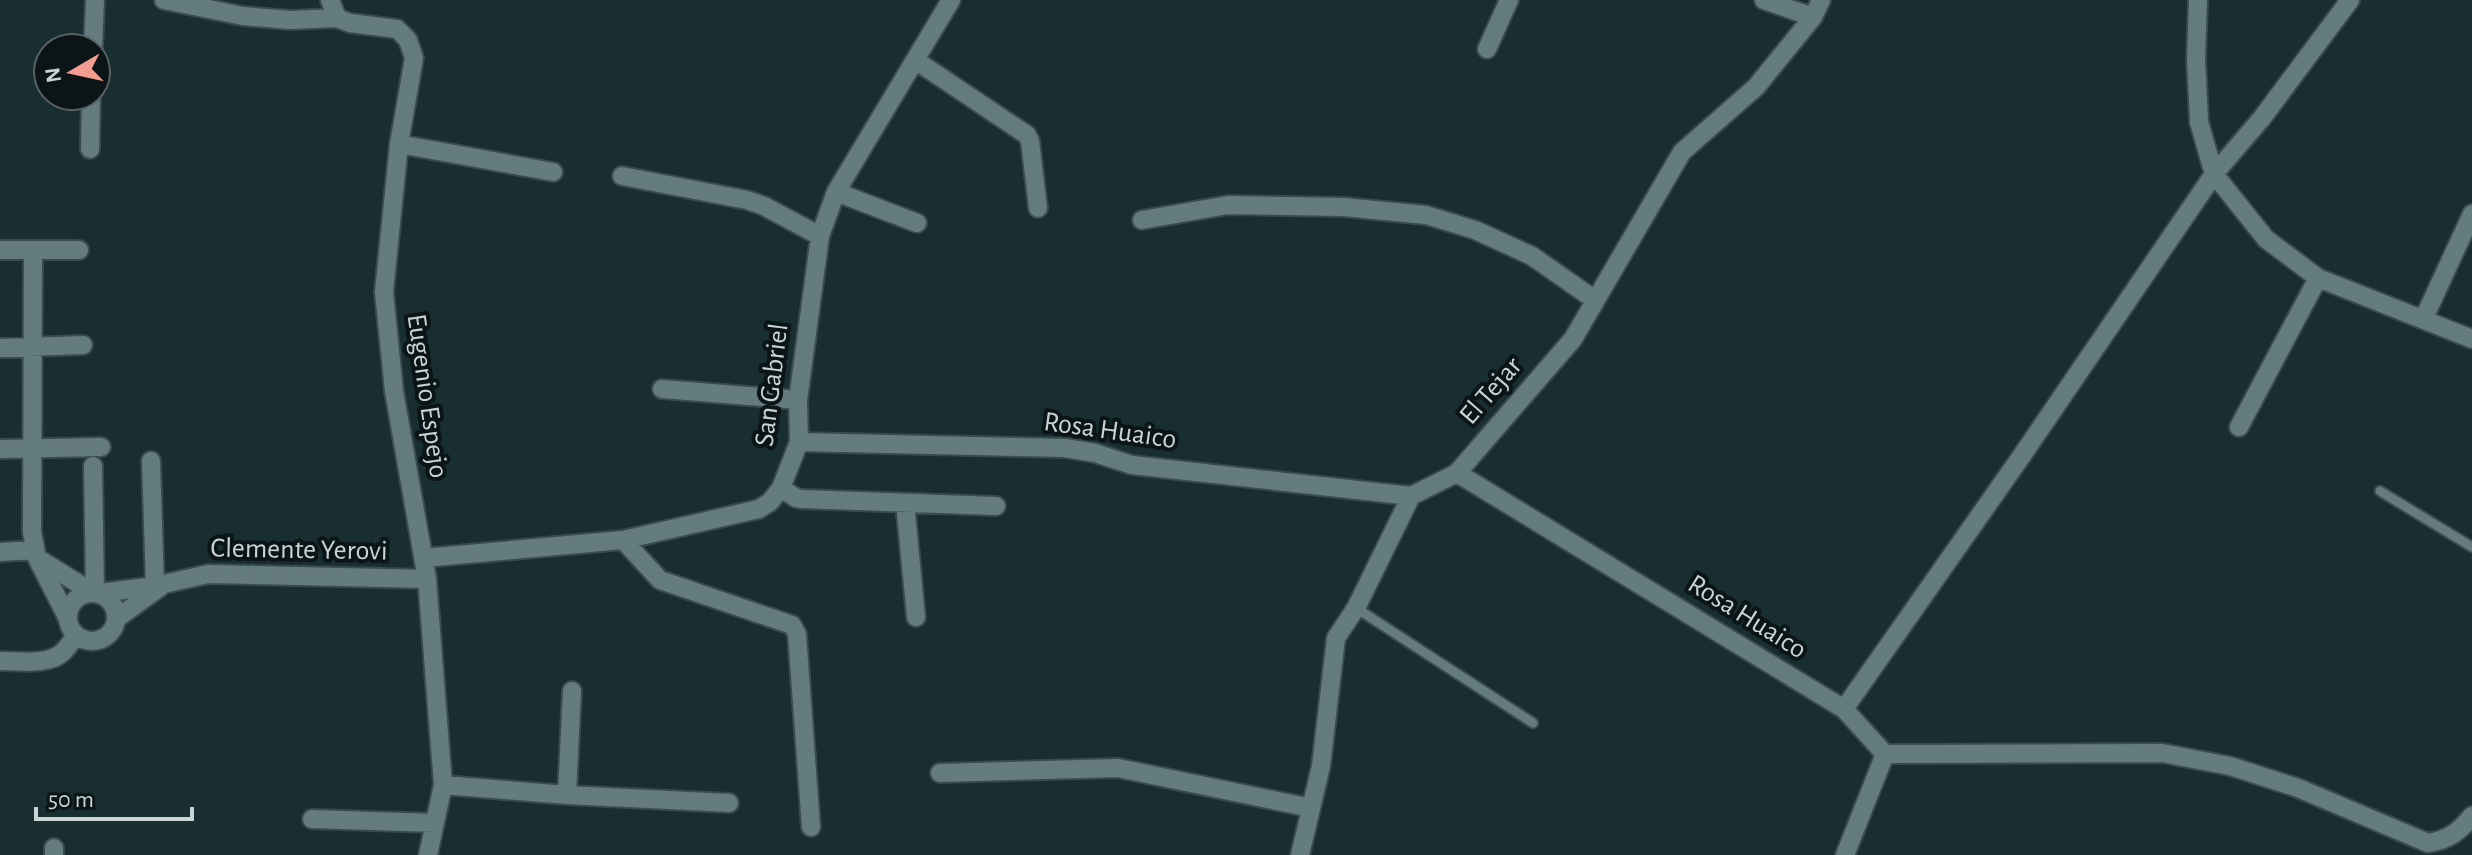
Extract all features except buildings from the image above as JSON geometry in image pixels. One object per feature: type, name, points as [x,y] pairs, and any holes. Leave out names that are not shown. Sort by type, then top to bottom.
[{"type":"street","points":[[94,32],[95,0]]},
{"type":"street","name":"Eugenio Espejo","points":[[164,0],[243,16],[290,20],[333,9],[350,23],[397,29],[408,40],[414,58],[399,144],[384,292],[394,391],[427,579],[443,785],[428,855]]},
{"type":"street","name":"San Gabriel","points":[[424,558],[623,540],[759,509],[770,502],[781,488],[799,442],[798,400],[820,236],[836,192],[951,0]]},
{"type":"street","points":[[1487,49],[1509,0]]},
{"type":"street","points":[[1764,0],[1817,8]]},
{"type":"street","points":[[2198,0],[2196,59],[2199,122],[2217,171],[2266,239],[2318,278],[2428,310],[2472,339]]},
{"type":"street","points":[[1844,709],[2217,171],[2238,149],[2350,0]]},
{"type":"street","name":"El Tejar","points":[[1411,496],[1457,473],[1573,339],[1682,152],[1756,87],[1817,8]]},
{"type":"street","points":[[915,60],[1027,135],[1038,208]]},
{"type":"street","points":[[90,149],[91,112]]},
{"type":"street","points":[[399,144],[553,172]]},
{"type":"street","points":[[622,176],[747,200],[820,236]]},
{"type":"street","points":[[836,192],[917,223]]},
{"type":"street","points":[[1142,220],[1228,205],[1343,207],[1426,215],[1475,230],[1532,256],[1595,300]]},
{"type":"street","points":[[2428,310],[2472,214]]},
{"type":"street","points":[[0,250],[79,250]]},
{"type":"street","points":[[0,552],[36,554],[113,603],[114,627],[105,638],[90,641],[76,635],[36,554],[32,532],[33,250]]},
{"type":"street","points":[[2239,427],[2318,278]]},
{"type":"street","points":[[0,348],[83,345]]},
{"type":"street","points":[[662,389],[798,400]]},
{"type":"street","name":"Rosa Huaico","points":[[799,442],[1065,448],[1095,453],[1132,465],[1411,496]]},
{"type":"street","points":[[0,449],[101,447]]},
{"type":"street","points":[[116,619],[164,584],[151,461]]},
{"type":"street","points":[[93,466],[96,592]]},
{"type":"street","name":"Rosa Huaico","points":[[1457,473],[1844,709],[1885,754]]},
{"type":"street","points":[[781,488],[802,499],[996,506]]},
{"type":"street","points":[[1300,855],[1321,766],[1336,638],[1356,608],[1411,496]]},
{"type":"street","points":[[905,503],[916,617]]},
{"type":"street","points":[[623,540],[660,580],[792,625],[797,634],[811,827]]},
{"type":"street","name":"Clemente Yerovi","points":[[96,592],[164,584],[208,574],[427,579]]},
{"type":"street","points":[[67,617],[72,602],[85,593],[96,592]]},
{"type":"street","points":[[0,661],[36,661],[62,654],[76,635]]},
{"type":"street","points":[[567,795],[572,691]]},
{"type":"street","points":[[1845,855],[1885,754],[2162,753],[2230,766],[2298,788],[2428,843],[2446,840],[2461,830],[2472,816]]},
{"type":"street","points":[[940,773],[1118,768],[1311,808]]},
{"type":"street","points":[[443,785],[729,803]]},
{"type":"street","points":[[312,819],[435,823]]},
{"type":"lane","points":[[2380,491],[2472,547]]},
{"type":"lane","points":[[1356,608],[1533,723]]}]
